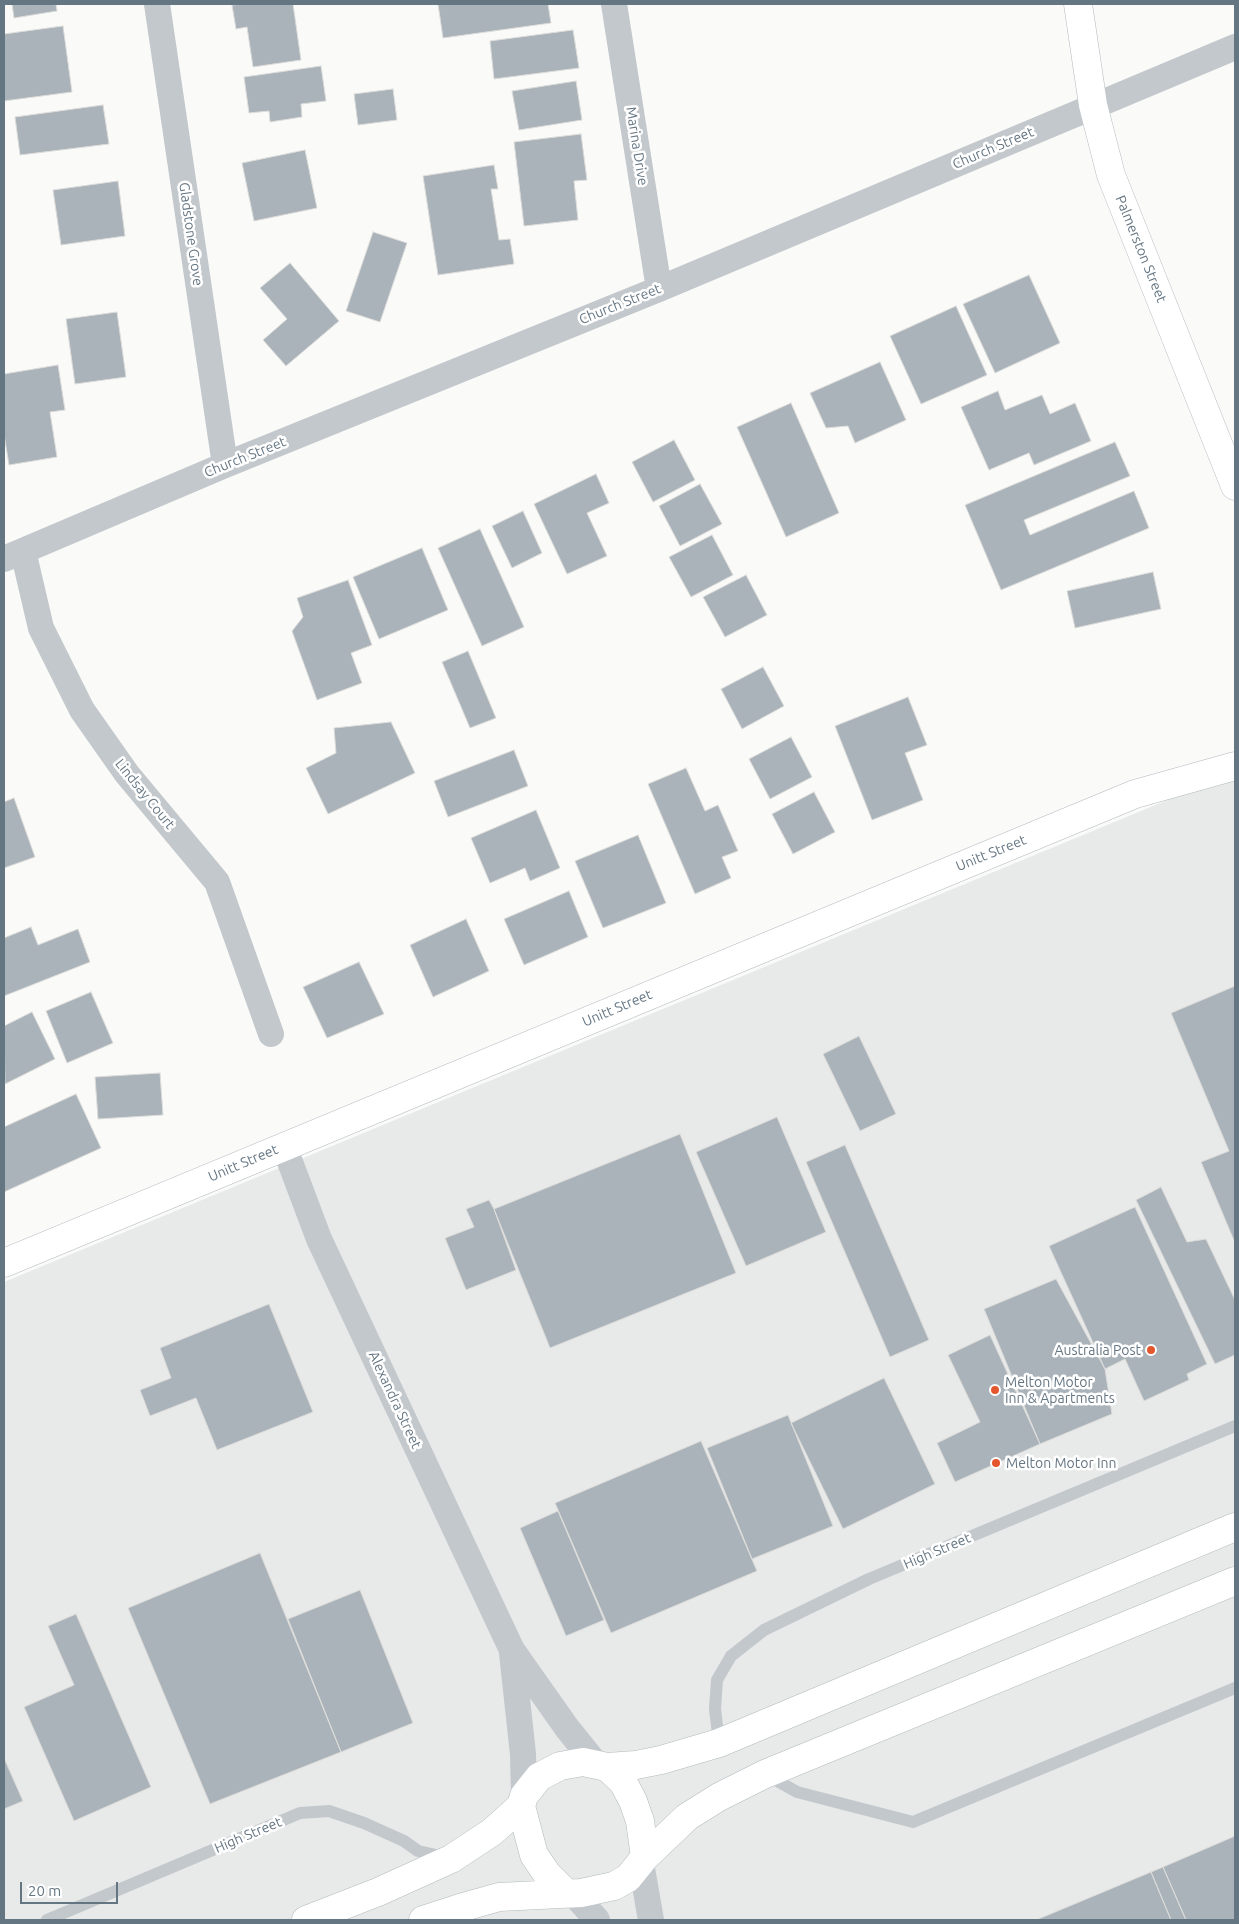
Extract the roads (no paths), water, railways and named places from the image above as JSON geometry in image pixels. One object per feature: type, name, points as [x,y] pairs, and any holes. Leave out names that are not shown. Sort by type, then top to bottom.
[{"type":"main road","name":"Palmerston Street","points":[[1078,4],[1093,105],[1111,175],[1235,486]]},
{"type":"main road","name":"Unitt Street","points":[[4,1263],[1135,794],[1235,766]]},
{"type":"main road","points":[[306,1920],[378,1892],[451,1859],[492,1832],[523,1801],[539,1777],[560,1766],[584,1762],[602,1766],[636,1766],[719,1742],[1235,1527]]},
{"type":"main road","points":[[423,1920],[499,1897],[570,1893],[600,1890],[614,1886],[628,1878],[643,1860],[687,1816],[719,1797],[765,1774],[1235,1581]]},
{"type":"main road","points":[[602,1766],[623,1782],[633,1801],[640,1821],[643,1860]]},
{"type":"main road","points":[[523,1801],[534,1855],[547,1874],[570,1893]]},
{"type":"street","name":"Gladstone Grove","points":[[157,4],[225,465]]},
{"type":"street","name":"Marina Drive","points":[[614,4],[659,289]]},
{"type":"street","name":"Church Street","points":[[13,555],[225,465],[659,289],[1093,105],[1235,47]]},
{"type":"street","name":"Lindsay Court","points":[[13,555],[41,628],[82,710],[127,774],[217,882],[271,1034]]},
{"type":"street","name":"Alexandra Street","points":[[284,1146],[319,1239],[512,1650],[567,1728],[602,1766]]},
{"type":"street","name":"Alexandra Street","points":[[512,1650],[523,1754],[523,1801]]},
{"type":"street","points":[[643,1860],[651,1920]]},
{"type":"street","points":[[570,1893],[597,1920]]},
{"type":"lane","name":"High Street","points":[[719,1742],[715,1709],[717,1680],[731,1656],[764,1630],[869,1579],[1235,1426]]},
{"type":"lane","points":[[765,1774],[797,1792],[913,1822],[1235,1688]]},
{"type":"lane","name":"High Street","points":[[47,1920],[300,1813],[329,1811],[364,1823],[404,1841],[418,1851],[451,1859]]},
{"type":"place","name":"Australia Post","points":[[1151,1350]]},
{"type":"place","name":"Melton Motor Inn & Apartments","points":[[995,1390]]},
{"type":"place","name":"Melton Motor Inn","points":[[996,1463]]}]
